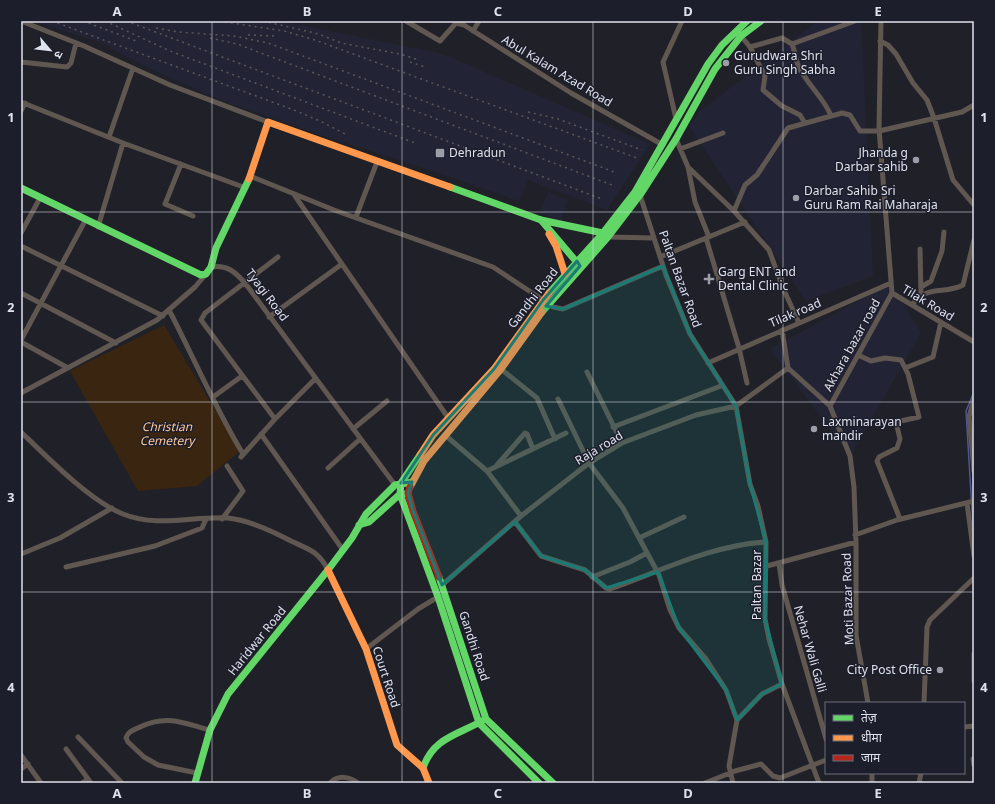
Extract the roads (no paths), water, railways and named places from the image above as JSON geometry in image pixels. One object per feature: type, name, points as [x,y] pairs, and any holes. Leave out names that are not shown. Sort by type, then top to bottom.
[{"type":"main road","points":[[680,124],[715,69],[741,36],[760,21]]},
{"type":"main road","points":[[680,124],[708,64],[741,22]]},
{"type":"main road","points":[[21,188],[197,275],[206,274],[211,267],[216,248],[246,188],[268,122],[541,220],[605,235]]},
{"type":"main road","name":"Gandhi Road","points":[[398,484],[433,435],[494,368],[578,264],[640,195],[676,139],[680,124]]},
{"type":"main road","name":"Gandhi Road","points":[[605,235],[635,192],[663,145],[680,124]]},
{"type":"main road","points":[[541,220],[578,264]]},
{"type":"main road","points":[[541,220],[556,246],[565,274]]},
{"type":"main road","name":"Gandhi Road","points":[[552,783],[486,718],[442,585],[408,493],[412,482],[424,461],[470,408],[501,369],[565,274],[578,264]]},
{"type":"main road","points":[[408,493],[400,494],[398,484],[412,482]]},
{"type":"main road","name":"Haridwar Road","points":[[195,783],[210,730],[228,694],[328,570],[366,514],[398,484]]},
{"type":"main road","name":"Gandhi Road","points":[[400,494],[438,596],[479,724],[539,783]]},
{"type":"main road","name":"Haridwar Road","points":[[359,525],[369,522],[400,494]]},
{"type":"main road","name":"Court Road","points":[[328,570],[366,649],[397,746],[423,768]]},
{"type":"main road","points":[[429,783],[423,768],[425,757],[434,746],[479,724],[486,718]]},
{"type":"street","points":[[21,21],[170,84],[268,122]]},
{"type":"street","name":"Abul Kalam Azad Road","points":[[406,21],[440,41],[456,23],[464,25],[571,93],[663,145]]},
{"type":"street","points":[[473,31],[479,21]]},
{"type":"street","points":[[680,124],[663,62],[682,21]]},
{"type":"street","points":[[792,44],[855,21]]},
{"type":"street","points":[[881,21],[879,131],[892,293]]},
{"type":"street","points":[[741,36],[750,47],[765,76],[763,90],[782,106],[800,115],[805,123]]},
{"type":"street","points":[[750,47],[782,38],[792,44],[796,52],[798,66],[820,96],[831,116]]},
{"type":"street","points":[[880,41],[888,45],[896,54],[913,83],[927,100],[953,180],[974,205]]},
{"type":"street","points":[[21,62],[67,67],[71,63],[76,43]]},
{"type":"street","points":[[109,137],[133,68]]},
{"type":"street","points":[[21,111],[23,102],[123,143],[246,188]]},
{"type":"street","points":[[734,211],[745,185],[757,175],[786,130],[831,116],[846,114],[852,118],[860,131],[879,131],[962,112],[974,105]]},
{"type":"street","points":[[680,150],[723,133]]},
{"type":"street","points":[[676,139],[688,167],[695,202],[707,238],[738,348],[746,383]]},
{"type":"street","points":[[98,227],[123,143]]},
{"type":"street","points":[[356,217],[377,162]]},
{"type":"street","points":[[181,164],[165,204],[193,216]]},
{"type":"street","points":[[688,167],[745,222],[769,250],[783,288],[799,323]]},
{"type":"street","points":[[250,176],[294,195],[492,267],[553,306],[563,308],[663,266]]},
{"type":"street","points":[[294,195],[449,419]]},
{"type":"street","name":"Paltan Bazar Road","points":[[640,195],[663,266],[690,334],[736,406]]},
{"type":"street","points":[[21,233],[40,198]]},
{"type":"street","points":[[68,368],[21,341],[86,221]]},
{"type":"street","points":[[660,257],[745,222]]},
{"type":"street","points":[[921,286],[931,281],[942,251],[944,232]]},
{"type":"street","points":[[605,235],[654,238]]},
{"type":"street","points":[[912,305],[921,295],[929,291],[963,285],[974,240]]},
{"type":"street","points":[[21,246],[163,316]]},
{"type":"street","points":[[920,250],[921,295]]},
{"type":"street","points":[[275,419],[201,320],[201,317],[278,257]]},
{"type":"street","points":[[269,317],[342,264]]},
{"type":"street","name":"Tyagi Road","points":[[211,267],[219,266],[231,269],[245,283],[360,439],[398,484]]},
{"type":"street","points":[[21,392],[163,316],[206,274]]},
{"type":"street","name":"Tilak road","points":[[708,363],[738,348],[799,323],[891,282]]},
{"type":"street","points":[[21,293],[116,342]]},
{"type":"street","name":"Tilak Road","points":[[892,293],[974,342]]},
{"type":"street","name":"Akhara bazar road","points":[[830,406],[892,293]]},
{"type":"street","points":[[169,310],[223,421],[242,456],[275,419],[315,379]]},
{"type":"street","points":[[905,368],[933,357],[941,322]]},
{"type":"street","points":[[782,330],[788,368],[830,406]]},
{"type":"street","points":[[858,355],[871,361],[885,358],[899,359],[905,368],[919,417],[896,422],[900,439],[897,448],[879,457],[877,461],[900,519]]},
{"type":"street","name":"Raja road","points":[[442,585],[521,516],[589,463],[622,443],[696,415],[736,406],[788,368]]},
{"type":"street","points":[[501,369],[537,398],[555,439]]},
{"type":"street","points":[[587,372],[622,443]]},
{"type":"street","points":[[212,397],[242,376]]},
{"type":"street","points":[[613,426],[722,386]]},
{"type":"street","points":[[558,399],[589,463],[623,508],[658,572],[670,610],[679,628],[706,659],[726,690],[737,720],[729,766],[729,773],[733,783]]},
{"type":"street","points":[[974,399],[969,417],[974,471]]},
{"type":"street","points":[[353,429],[387,400]]},
{"type":"street","name":"Paltan Bazar","points":[[736,406],[750,484],[758,506],[766,542],[767,566],[765,619],[769,639],[782,684],[814,766],[819,783]]},
{"type":"street","name":"Moti Bazar Road","points":[[830,406],[850,456],[854,487],[856,542],[856,635],[868,702]]},
{"type":"street","points":[[21,432],[85,490],[123,514],[152,521],[222,518],[232,519],[271,530],[318,554],[328,570]]},
{"type":"street","points":[[496,467],[525,433],[527,434],[533,449]]},
{"type":"street","points":[[487,471],[566,433]]},
{"type":"street","points":[[261,434],[343,550]]},
{"type":"street","points":[[445,435],[487,471],[521,516]]},
{"type":"street","points":[[328,468],[360,439]]},
{"type":"street","points":[[222,518],[243,491],[228,466]]},
{"type":"street","points":[[855,535],[900,519],[974,502]]},
{"type":"street","points":[[968,503],[974,556]]},
{"type":"street","points":[[21,554],[60,538],[112,508]]},
{"type":"street","points":[[640,538],[684,517]]},
{"type":"street","points":[[66,567],[155,546],[202,528],[206,519]]},
{"type":"street","points":[[515,522],[541,556],[585,570],[606,588],[610,589],[712,552],[745,543],[766,542]]},
{"type":"street","points":[[767,566],[856,542]]},
{"type":"street","points":[[592,577],[623,565],[647,552]]},
{"type":"street","name":"Nehar Wali Galli","points":[[779,563],[782,585],[825,736]]},
{"type":"street","points":[[924,702],[927,627],[930,620],[974,578]]},
{"type":"street","points":[[366,649],[418,609],[438,596]]},
{"type":"street","points":[[974,654],[974,681]]},
{"type":"street","points":[[737,720],[758,697],[782,684]]},
{"type":"street","points":[[197,773],[158,765],[150,761],[128,742],[126,738],[130,732],[158,720],[175,721],[210,730]]},
{"type":"street","points":[[78,737],[122,783]]},
{"type":"street","points":[[66,749],[89,781],[82,783]]},
{"type":"street","points":[[21,754],[41,783]]},
{"type":"street","points":[[973,758],[974,765]]},
{"type":"street","points":[[705,783],[729,773],[761,764],[773,776],[780,778],[825,760]]},
{"type":"street","points":[[21,769],[28,764]]},
{"type":"street","points":[[330,783],[340,778],[347,777],[358,783]]},
{"type":"waterway","points":[[973,527],[966,411],[974,392]]},
{"type":"railway","points":[[52,21],[294,110],[345,134]]},
{"type":"railway","points":[[83,21],[136,41]]},
{"type":"railway","points":[[105,21],[170,51],[415,143]]},
{"type":"railway","points":[[126,21],[602,199]]},
{"type":"railway","points":[[219,21],[284,31],[315,40],[637,158]]},
{"type":"railway","points":[[263,21],[319,34],[341,43],[400,54],[419,60]]},
{"type":"railway","points":[[156,28],[178,32],[234,36],[268,43],[617,173]]},
{"type":"railway","points":[[248,35],[276,36]]},
{"type":"railway","points":[[210,38],[237,44],[612,185]]},
{"type":"railway","points":[[410,62],[425,67]]},
{"type":"railway","points":[[528,112],[558,119],[642,150]]},
{"type":"place","name":"Gurudwara Shri Guru Singh Sabha","points":[[726,63]]},
{"type":"place","name":"Dehradun","points":[[440,153]]},
{"type":"place","name":"Jhanda g Darbar sahib","points":[[916,160]]},
{"type":"place","name":"Darbar Sahib Sri Guru Ram Rai Maharaja","points":[[796,198]]},
{"type":"place","name":"Garg ENT and Dental Clinic","points":[[709,279]]},
{"type":"place","name":"Laxminarayan mandir","points":[[814,429]]},
{"type":"place","name":"City Post Office","points":[[940,670]]},
{"type":"park label","name":"Christian Cemetery","points":[[167,434]]}]
